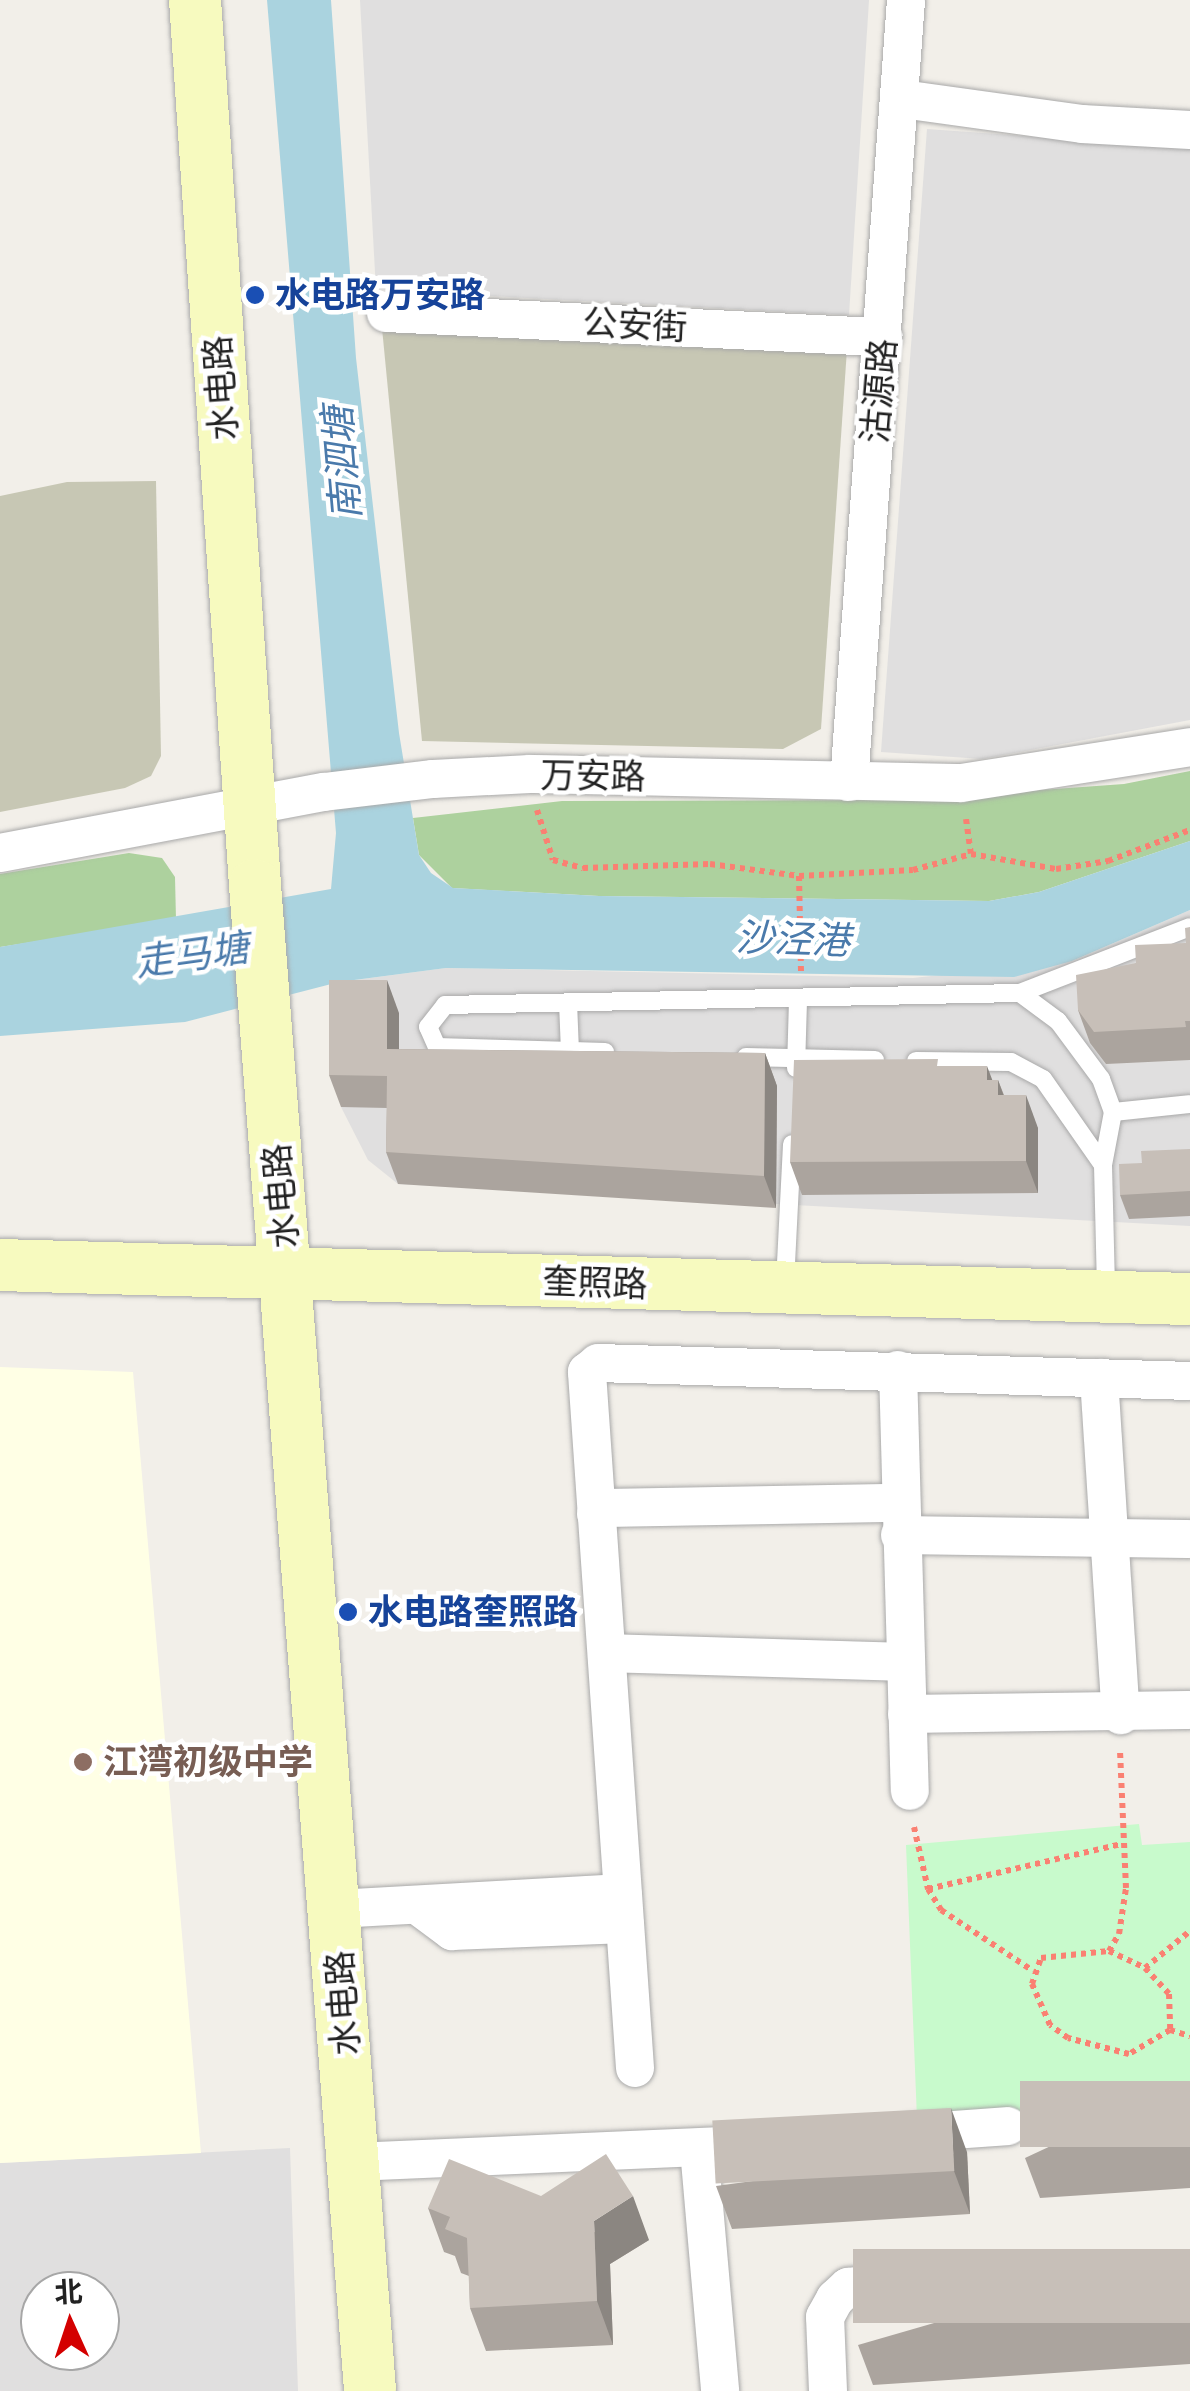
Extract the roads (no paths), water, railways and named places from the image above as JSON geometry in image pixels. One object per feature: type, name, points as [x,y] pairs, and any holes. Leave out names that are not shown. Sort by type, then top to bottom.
[{"type":"main road","name":"水电路","points":[[196,0],[249,805],[288,1274],[370,2391]]},
{"type":"main road","name":"奎照路","points":[[0,1266],[1190,1298]]},
{"type":"street","name":"沽源路","points":[[848,782],[902,99],[906,0]]},
{"type":"street","points":[[902,99],[1082,124],[1190,130]]},
{"type":"street","name":"公安街","points":[[386,314],[883,337]]},
{"type":"street","name":"万安路","points":[[0,853],[324,792],[433,780],[530,774],[961,783],[1190,748]]},
{"type":"street","points":[[635,2068],[586,1372],[598,1364],[1190,1381]]},
{"type":"street","points":[[898,1370],[910,1791]]},
{"type":"street","points":[[1100,1378],[1121,1711]]},
{"type":"street","points":[[596,1514],[605,1508],[900,1519],[1190,1539]]},
{"type":"street","points":[[606,1653],[906,1662]]},
{"type":"street","points":[[907,1714],[1190,1710]]},
{"type":"street","points":[[336,1909],[417,1905],[444,1930],[624,1909]]},
{"type":"street","points":[[873,2136],[1008,2126]]},
{"type":"street","points":[[355,2162],[796,2142]]},
{"type":"street","points":[[699,2149],[720,2391]]},
{"type":"street","points":[[828,2391],[825,2317],[836,2299],[848,2287],[932,2279]]},
{"type":"lane","points":[[627,1052],[437,1047],[428,1027],[445,1005],[1020,993],[1190,927]]},
{"type":"lane","points":[[1020,993],[1058,1020],[1102,1080],[1113,1112],[1103,1166],[1106,1296]]},
{"type":"lane","points":[[784,1288],[798,999]]},
{"type":"lane","points":[[568,1002],[570,1050]]},
{"type":"lane","points":[[721,1056],[1011,1062],[1043,1079],[1103,1166]]},
{"type":"lane","points":[[1113,1112],[1190,1104]]},
{"type":"water","points":[[267,0],[331,0],[356,358],[399,733],[419,855],[431,873],[453,888],[599,896],[989,901],[1039,892],[1190,841],[1190,910],[1072,961],[1014,977],[446,968],[339,982],[185,1022],[0,1036],[0,947],[331,889],[336,833]]},
{"type":"place","name":"水电路万安路","points":[[255,295]]},
{"type":"place","name":"水电路奎照路","points":[[348,1612]]},
{"type":"place","name":"江湾初级中学","points":[[83,1762]]},
{"type":"water label","name":"南泗塘","points":[[342,463]]},
{"type":"water label","name":"沙泾港","points":[[793,939]]},
{"type":"water label","name":"走马塘","points":[[192,955]]}]
